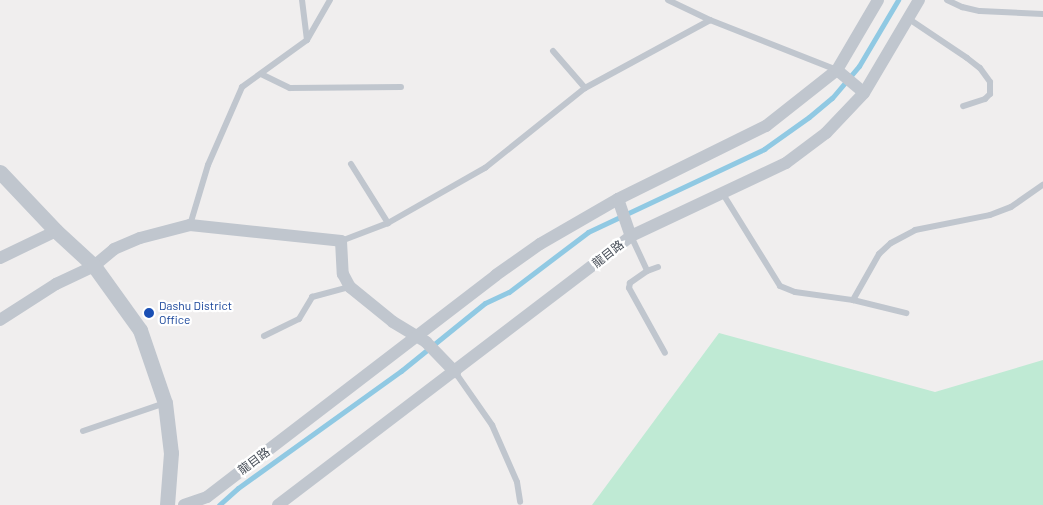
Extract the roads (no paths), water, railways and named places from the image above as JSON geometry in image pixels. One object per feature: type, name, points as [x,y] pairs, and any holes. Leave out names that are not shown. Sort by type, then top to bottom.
[{"type":"street","name":"龍目路","points":[[184,505],[207,497],[421,340],[525,254],[619,201],[766,126],[840,72],[878,0]]},
{"type":"street","name":"龍目路","points":[[278,505],[455,372],[629,231],[723,194],[786,163],[826,134],[860,90],[909,19],[919,0]]},
{"type":"street","points":[[840,72],[860,90]]},
{"type":"street","points":[[0,172],[56,231],[94,266],[140,330],[165,403],[171,453],[167,505]]},
{"type":"street","points":[[619,201],[629,231]]},
{"type":"street","points":[[0,320],[56,284],[94,266],[114,249],[140,238],[190,225],[341,241],[343,274],[350,287],[393,322],[421,340],[446,361],[455,372]]},
{"type":"street","points":[[0,258],[56,231]]},
{"type":"lane","points":[[302,0],[307,40]]},
{"type":"lane","points":[[190,225],[208,165],[242,87],[307,40],[330,0]]},
{"type":"lane","points":[[668,0],[710,20],[840,72]]},
{"type":"lane","points":[[947,0],[980,11],[1043,14]]},
{"type":"lane","points":[[909,19],[980,68],[990,82],[990,94],[985,99],[963,106]]},
{"type":"lane","points":[[341,241],[388,223],[485,168],[585,88],[710,20]]},
{"type":"lane","points":[[553,51],[585,88]]},
{"type":"lane","points":[[261,74],[290,88],[402,86]]},
{"type":"lane","points":[[352,164],[388,223]]},
{"type":"lane","points":[[853,300],[879,254],[891,243],[915,230],[990,215],[1011,208],[1043,184]]},
{"type":"lane","points":[[723,194],[780,286],[795,292],[853,300],[906,313]]},
{"type":"lane","points":[[629,231],[647,271]]},
{"type":"lane","points":[[658,267],[647,271],[630,283],[629,288],[665,353]]},
{"type":"lane","points":[[264,336],[299,319],[312,297],[350,287]]},
{"type":"lane","points":[[455,372],[492,425],[517,482],[520,502]]},
{"type":"lane","points":[[83,431],[165,403]]},
{"type":"waterway","points":[[219,505],[238,488],[401,371],[485,303],[509,292],[588,232],[764,149],[809,117],[832,98],[859,66],[898,0]]},
{"type":"place","name":"Dashu District Office","points":[[149,313]]}]
